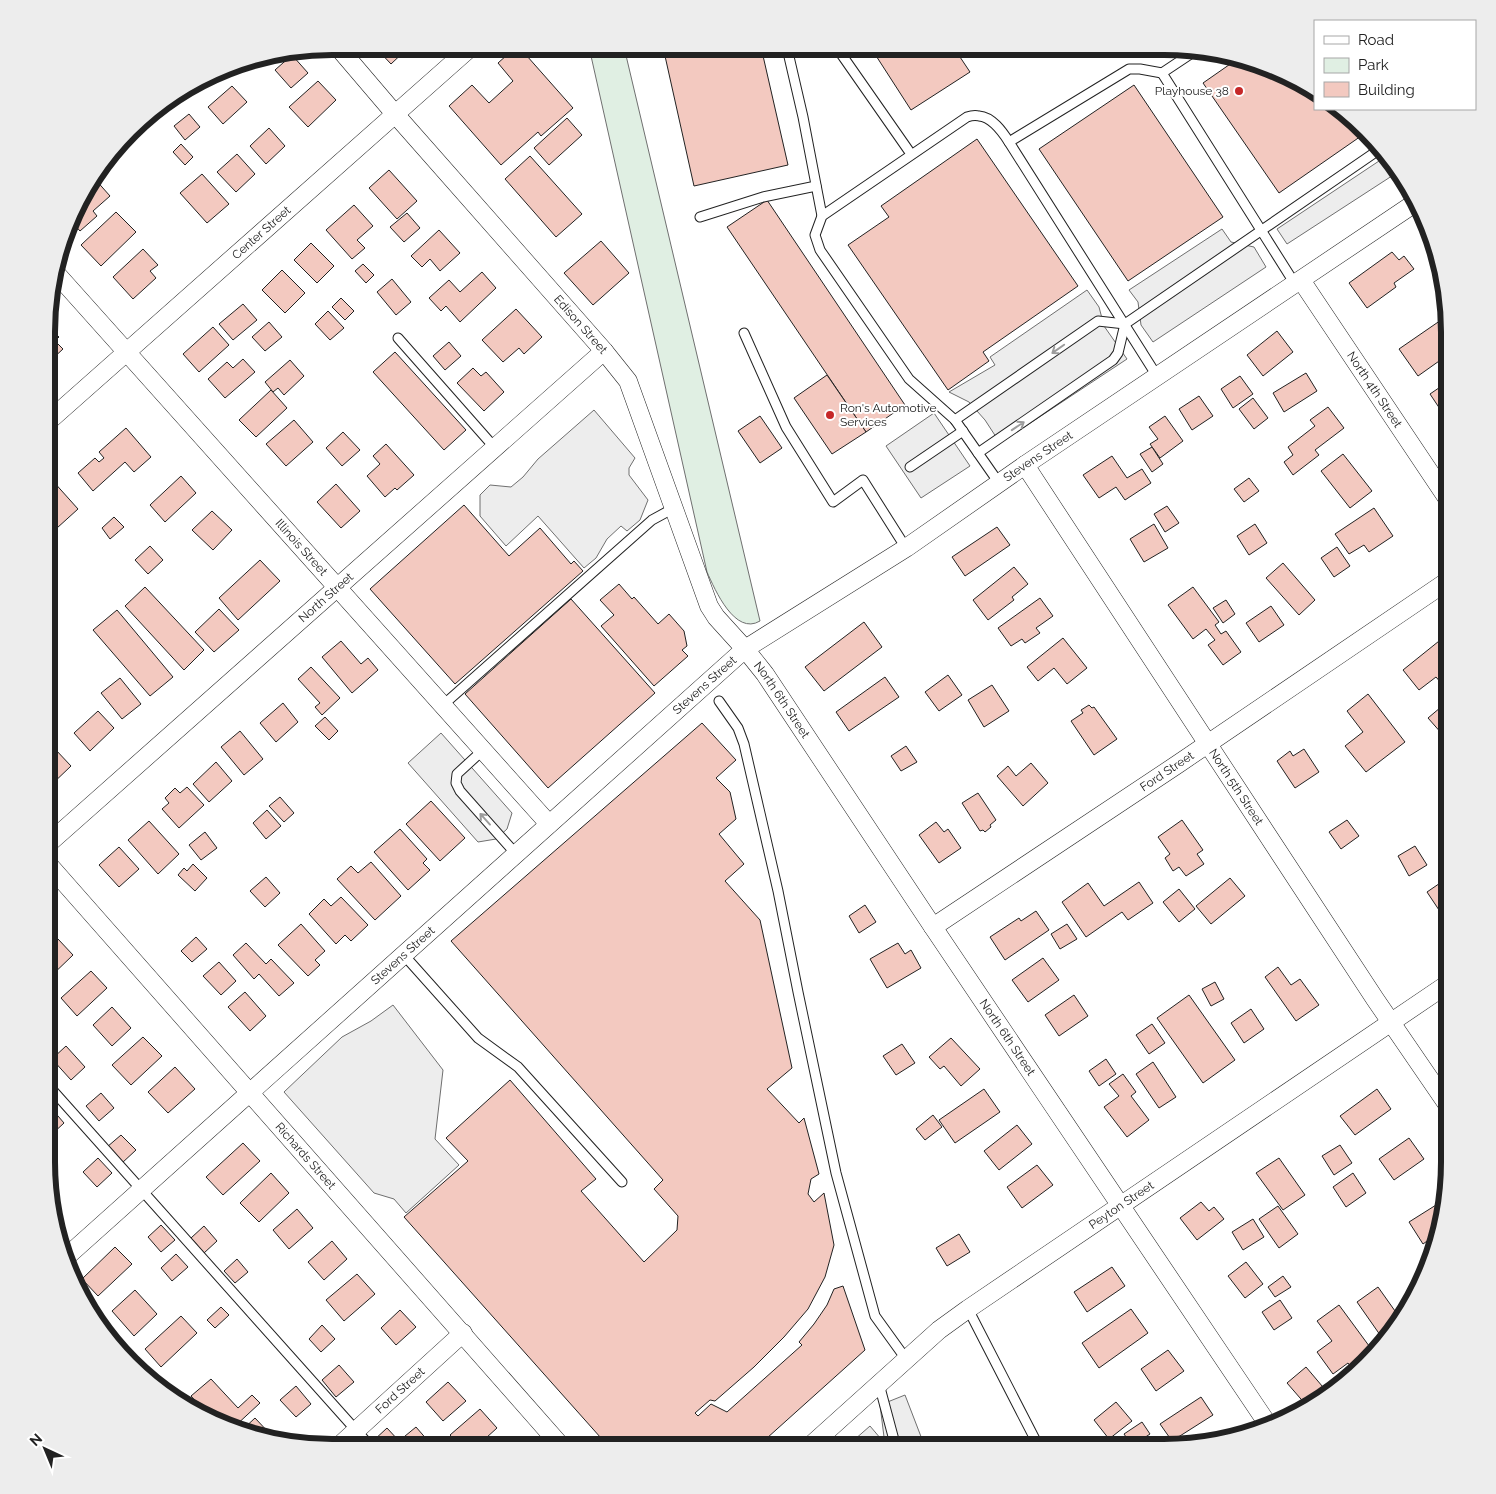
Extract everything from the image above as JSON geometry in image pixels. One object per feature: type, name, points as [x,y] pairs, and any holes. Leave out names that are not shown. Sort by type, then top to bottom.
[{"type":"street","name":"Edison Street","points":[[345,55],[604,351],[628,381],[709,606],[716,617],[745,649]]},
{"type":"street","name":"Center Street","points":[[55,415],[463,55]]},
{"type":"street","name":"Stevens Street","points":[[71,1253],[745,649],[906,548],[1025,465],[1410,205]]},
{"type":"street","name":"Illinois Street","points":[[60,278],[549,824]]},
{"type":"street","name":"North 4th Street","points":[[1298,282],[1441,489]]},
{"type":"street","name":"North Street","points":[[55,838],[604,351]]},
{"type":"street","name":"North 5th Street","points":[[1025,465],[1441,1095]]},
{"type":"street","name":"Ford Street","points":[[933,927],[1208,744],[1441,585]]},
{"type":"street","name":"North 6th Street","points":[[745,649],[765,674],[1265,1420]]},
{"type":"street","name":"Richards Street","points":[[55,873],[555,1439]]},
{"type":"street","name":"Peyton Street","points":[[818,1439],[939,1330],[968,1308],[1441,988]]},
{"type":"street","name":"Ford Street","points":[[346,1439],[463,1333]]},
{"type":"lane","points":[[789,55],[822,216],[815,235],[820,250],[909,379],[955,420],[999,484]]},
{"type":"lane","points":[[842,55],[911,154]]},
{"type":"lane","points":[[1009,142],[1129,69],[1162,73],[1187,56]]},
{"type":"lane","points":[[1162,73],[1261,230],[1298,282]]},
{"type":"lane","points":[[822,216],[966,116],[980,116],[992,121],[1004,133],[1157,376]]},
{"type":"lane","points":[[955,420],[1098,321],[1125,324],[1375,152]]},
{"type":"lane","points":[[700,217],[763,197],[816,186]]},
{"type":"lane","points":[[978,453],[1113,360],[1118,353],[1125,324]]},
{"type":"lane","points":[[744,333],[786,427],[833,502],[863,480],[906,548]]},
{"type":"lane","points":[[398,338],[495,448]]},
{"type":"lane","points":[[910,466],[963,431]]},
{"type":"lane","points":[[442,706],[644,526],[674,508]]},
{"type":"lane","points":[[719,701],[738,728],[744,744],[778,891],[836,1172],[875,1316],[906,1359]]},
{"type":"lane","points":[[482,751],[457,774],[456,783],[460,791],[516,854]]},
{"type":"lane","points":[[403,954],[478,1038],[518,1067],[622,1182]]},
{"type":"lane","points":[[55,1093],[364,1439]]},
{"type":"lane","points":[[968,1308],[1034,1439]]},
{"type":"lane","points":[[878,1384],[894,1439]]},
{"type":"green space","points":[[591,55],[626,55],[760,621],[751,624],[742,622],[734,617],[715,589],[707,572]]},
{"type":"shaded area","points":[[1381,160],[1392,176],[1287,244],[1277,229]]},
{"type":"shaded area","points":[[1222,229],[1231,242],[1254,247],[1266,267],[1153,342],[1141,325],[1138,302],[1129,290]]},
{"type":"shaded area","points":[[1087,290],[1099,307],[1104,326],[1127,359],[1000,443],[985,420],[969,402],[949,392],[995,365],[990,357]]},
{"type":"shaded area","points":[[594,410],[635,458],[629,468],[629,475],[648,500],[640,520],[627,531],[621,526],[607,539],[596,558],[584,568],[538,516],[506,546],[480,516],[480,495],[490,485],[511,487],[523,477],[538,459]]},
{"type":"shaded area","points":[[934,413],[970,466],[921,498],[886,446]]},
{"type":"shaded area","points":[[441,733],[512,813],[507,829],[496,839],[478,842],[408,763]]},
{"type":"shaded area","points":[[393,1005],[443,1070],[435,1139],[459,1165],[406,1213],[394,1199],[374,1193],[284,1092],[342,1037],[371,1021]]},
{"type":"shaded area","points":[[905,1395],[922,1439],[881,1439],[884,1437],[880,1405]]},
{"type":"shaded area","points":[[870,1426],[881,1439],[855,1439]]},
{"type":"building","points":[[383,55],[400,55],[391,64]]},
{"type":"building","points":[[507,55],[526,55],[573,108],[541,136],[538,132],[501,165],[449,106],[472,85],[489,103],[513,81],[498,63]]},
{"type":"building","points":[[665,55],[763,55],[788,165],[694,186]]},
{"type":"building","points":[[876,55],[959,55],[970,72],[911,110]]},
{"type":"building","points":[[294,57],[308,73],[291,88],[275,70],[288,58]]},
{"type":"building","points":[[1232,63],[1236,64],[1270,76],[1303,92],[1314,99],[1314,110],[1330,110],[1360,136],[1279,193],[1203,83]]},
{"type":"building","points":[[318,81],[336,100],[308,127],[289,107]]},
{"type":"building","points":[[1134,85],[1223,217],[1128,281],[1039,149]]},
{"type":"building","points":[[232,86],[247,102],[223,124],[208,107]]},
{"type":"building","points":[[189,114],[200,127],[185,140],[174,126]]},
{"type":"building","points":[[567,118],[582,135],[549,165],[534,148]]},
{"type":"building","points":[[269,128],[285,146],[266,164],[250,146]]},
{"type":"building","points":[[977,139],[1078,286],[983,352],[989,361],[948,390],[848,245],[889,217],[881,206]]},
{"type":"building","points":[[181,144],[193,157],[185,165],[173,152]]},
{"type":"building","points":[[237,154],[255,174],[236,192],[217,172]]},
{"type":"building","points":[[530,156],[582,214],[556,237],[505,179]]},
{"type":"building","points":[[389,170],[417,201],[397,219],[369,188]]},
{"type":"building","points":[[202,174],[229,204],[207,223],[180,193]]},
{"type":"building","points":[[99,183],[110,196],[93,211],[97,216],[80,231],[76,226]]},
{"type":"building","points":[[767,200],[905,405],[866,432],[727,227]]},
{"type":"building","points":[[354,205],[373,226],[357,240],[365,248],[352,259],[326,230]]},
{"type":"building","points":[[116,212],[136,232],[101,266],[81,245]]},
{"type":"building","points":[[407,213],[420,228],[404,242],[390,227]]},
{"type":"building","points":[[439,230],[460,253],[440,271],[430,259],[422,267],[411,256]]},
{"type":"building","points":[[601,241],[629,273],[593,305],[564,273]]},
{"type":"building","points":[[311,243],[334,266],[317,283],[294,260]]},
{"type":"building","points":[[143,249],[158,265],[150,271],[156,278],[133,299],[113,277]]},
{"type":"building","points":[[1392,252],[1399,260],[1404,256],[1414,269],[1394,283],[1396,287],[1367,308],[1349,283]]},
{"type":"building","points":[[363,264],[374,275],[366,283],[355,271]]},
{"type":"building","points":[[282,270],[305,293],[285,313],[262,290]]},
{"type":"building","points":[[482,272],[496,288],[460,322],[446,306],[441,311],[429,298],[449,280],[460,292]]},
{"type":"building","points":[[392,279],[411,302],[396,315],[377,292]]},
{"type":"building","points":[[341,298],[354,311],[345,320],[332,307]]},
{"type":"building","points":[[243,304],[257,320],[233,340],[219,324]]},
{"type":"building","points":[[516,309],[542,337],[524,354],[519,348],[503,362],[482,340]]},
{"type":"building","points":[[328,311],[344,328],[330,340],[315,324]]},
{"type":"building","points":[[1440,321],[1441,360],[1418,376],[1399,349]]},
{"type":"building","points":[[269,322],[282,337],[265,351],[252,337]]},
{"type":"building","points":[[213,327],[229,345],[199,372],[183,354]]},
{"type":"building","points":[[1277,331],[1293,352],[1263,376],[1247,355]]},
{"type":"building","points":[[55,333],[59,337],[55,341]]},
{"type":"building","points":[[55,341],[63,349],[55,356]]},
{"type":"building","points":[[449,342],[461,356],[445,370],[433,356]]},
{"type":"building","points":[[395,352],[466,430],[444,450],[373,372]]},
{"type":"building","points":[[243,359],[255,372],[225,398],[208,379],[227,362],[233,368]]},
{"type":"building","points":[[290,360],[304,376],[284,395],[278,388],[273,392],[265,382]]},
{"type":"building","points":[[473,368],[481,376],[486,372],[504,392],[484,411],[457,383]]},
{"type":"building","points":[[1306,373],[1317,391],[1284,412],[1273,393]]},
{"type":"building","name":"Ron's Automotive Services","points":[[827,375],[866,432],[832,454],[794,398]]},
{"type":"building","points":[[1240,376],[1253,394],[1233,408],[1221,389]]},
{"type":"building","points":[[1441,386],[1441,410],[1430,394]]},
{"type":"building","points":[[271,390],[287,408],[256,437],[239,420]]},
{"type":"building","points":[[1199,396],[1213,416],[1192,430],[1179,409]]},
{"type":"building","points":[[1253,398],[1268,418],[1254,429],[1239,409]]},
{"type":"building","points":[[1328,407],[1344,428],[1315,450],[1319,455],[1293,475],[1284,462],[1293,455],[1288,447],[1315,426],[1310,420]]},
{"type":"building","points":[[760,416],[782,448],[760,463],[738,431]]},
{"type":"building","points":[[1165,416],[1183,441],[1160,458],[1150,444],[1158,439],[1149,427]]},
{"type":"building","points":[[294,420],[313,442],[286,466],[266,444]]},
{"type":"building","points":[[126,428],[151,457],[134,472],[125,462],[93,491],[78,473],[95,458],[99,462],[104,458],[99,452]]},
{"type":"building","points":[[343,432],[360,450],[342,466],[326,448]]},
{"type":"building","points":[[386,444],[414,475],[397,490],[395,488],[385,497],[367,476],[380,464],[373,456]]},
{"type":"building","points":[[1152,447],[1163,464],[1152,472],[1140,454]]},
{"type":"building","points":[[1343,454],[1372,491],[1350,508],[1321,471]]},
{"type":"building","points":[[1112,456],[1127,478],[1142,469],[1151,483],[1125,500],[1116,487],[1099,498],[1083,475]]},
{"type":"building","points":[[181,476],[196,493],[165,522],[150,505]]},
{"type":"building","points":[[1249,478],[1259,491],[1244,502],[1234,489]]},
{"type":"building","points":[[55,483],[78,509],[57,528],[55,526]]},
{"type":"building","points":[[336,484],[360,511],[341,528],[317,502]]},
{"type":"building","points":[[464,505],[509,556],[540,528],[571,564],[574,561],[583,571],[455,684],[370,589]]},
{"type":"building","points":[[1167,506],[1179,523],[1165,532],[1154,514]]},
{"type":"building","points":[[1374,508],[1393,536],[1369,552],[1364,545],[1349,554],[1335,534]]},
{"type":"building","points":[[212,511],[232,530],[213,550],[192,530]]},
{"type":"building","points":[[114,517],[124,527],[110,539],[102,528]]},
{"type":"building","points":[[1154,524],[1168,548],[1144,562],[1130,539]]},
{"type":"building","points":[[1255,524],[1267,543],[1249,555],[1237,536]]},
{"type":"building","points":[[997,527],[1010,545],[965,576],[952,557]]},
{"type":"building","points":[[150,546],[163,560],[148,574],[135,560]]},
{"type":"building","points":[[1337,547],[1350,566],[1334,577],[1321,558]]},
{"type":"building","points":[[260,560],[280,581],[238,620],[219,598]]},
{"type":"building","points":[[1283,563],[1315,600],[1299,615],[1266,578]]},
{"type":"building","points":[[1014,567],[1028,584],[1012,597],[1014,600],[988,620],[973,600]]},
{"type":"building","points":[[619,584],[632,599],[634,597],[658,624],[669,614],[684,631],[687,646],[682,650],[688,656],[654,686],[601,626],[614,615],[600,600]]},
{"type":"building","points":[[145,587],[204,650],[184,670],[125,606]]},
{"type":"building","points":[[1193,587],[1219,622],[1215,625],[1221,634],[1226,631],[1241,652],[1223,665],[1208,645],[1215,640],[1206,629],[1193,639],[1168,605]]},
{"type":"building","points":[[1040,598],[1053,616],[1036,628],[1040,633],[1025,643],[1022,639],[1011,646],[998,628]]},
{"type":"building","points":[[571,599],[655,693],[548,788],[465,694]]},
{"type":"building","points":[[1226,600],[1235,614],[1223,623],[1213,608]]},
{"type":"building","points":[[1271,606],[1284,625],[1259,642],[1246,623]]},
{"type":"building","points":[[219,609],[239,630],[214,652],[195,632]]},
{"type":"building","points":[[117,610],[173,677],[150,696],[93,630]]},
{"type":"building","points":[[864,622],[882,647],[824,691],[805,667]]},
{"type":"building","points":[[1063,638],[1087,668],[1067,684],[1054,668],[1038,681],[1027,667]]},
{"type":"building","points":[[1441,639],[1441,683],[1436,677],[1419,690],[1403,670]]},
{"type":"building","points":[[341,641],[361,664],[368,658],[378,670],[352,693],[322,657]]},
{"type":"building","points":[[311,667],[340,698],[322,715],[315,707],[320,703],[298,679]]},
{"type":"building","points":[[948,675],[962,695],[939,711],[925,692]]},
{"type":"building","points":[[885,677],[899,697],[849,731],[836,712]]},
{"type":"building","points":[[120,678],[141,704],[122,719],[101,693]]},
{"type":"building","points":[[992,685],[1009,711],[984,727],[968,700]]},
{"type":"building","points":[[1368,694],[1405,742],[1366,772],[1345,746],[1363,732],[1347,711]]},
{"type":"building","points":[[283,703],[298,722],[276,742],[260,723]]},
{"type":"building","points":[[1089,705],[1092,708],[1094,707],[1117,739],[1094,755],[1071,721],[1083,713],[1081,710]]},
{"type":"building","points":[[1441,707],[1441,733],[1428,718]]},
{"type":"building","points":[[98,711],[114,728],[90,751],[74,733]]},
{"type":"building","points":[[325,717],[338,731],[329,740],[315,726]]},
{"type":"building","points":[[702,723],[736,760],[716,778],[730,792],[736,819],[719,834],[744,864],[725,881],[760,920],[792,1068],[767,1089],[799,1123],[804,1118],[819,1174],[811,1179],[808,1194],[814,1202],[824,1193],[834,1245],[825,1277],[808,1309],[784,1337],[754,1367],[715,1401],[710,1400],[695,1413],[698,1416],[711,1404],[727,1412],[802,1345],[799,1342],[827,1305],[834,1289],[843,1286],[865,1350],[766,1439],[602,1439],[404,1217],[468,1161],[446,1138],[510,1080],[596,1179],[581,1191],[644,1262],[677,1230],[678,1216],[654,1189],[663,1180],[451,941]]},
{"type":"building","points":[[240,731],[263,759],[244,775],[221,747]]},
{"type":"building","points":[[906,746],[917,762],[901,771],[891,756]]},
{"type":"building","points":[[55,749],[71,766],[55,781]]},
{"type":"building","points":[[1304,749],[1319,772],[1295,788],[1277,761],[1290,751],[1293,756]]},
{"type":"building","points":[[216,762],[232,781],[209,802],[193,784]]},
{"type":"building","points":[[1031,763],[1048,783],[1023,806],[997,776],[1008,766],[1016,776]]},
{"type":"building","points":[[187,787],[204,805],[179,828],[162,809],[169,803],[165,798],[175,788],[180,793]]},
{"type":"building","points":[[978,793],[996,820],[985,832],[983,830],[980,831],[962,803]]},
{"type":"building","points":[[280,797],[294,813],[284,822],[269,806]]},
{"type":"building","points":[[431,801],[465,838],[440,861],[406,824]]},
{"type":"building","points":[[267,810],[281,826],[266,839],[253,823]]},
{"type":"building","points":[[1182,820],[1203,850],[1197,854],[1204,864],[1186,876],[1179,867],[1173,871],[1165,858],[1170,854],[1158,837]]},
{"type":"building","points":[[1347,820],[1359,836],[1341,849],[1329,832]]},
{"type":"building","points":[[149,821],[179,854],[158,874],[128,840]]},
{"type":"building","points":[[936,822],[944,832],[948,829],[961,848],[939,863],[919,835]]},
{"type":"building","points":[[400,829],[427,859],[423,863],[430,870],[408,890],[374,852]]},
{"type":"building","points":[[205,832],[217,848],[201,860],[189,845]]},
{"type":"building","points":[[1415,846],[1427,865],[1409,876],[1398,856]]},
{"type":"building","points":[[119,847],[139,869],[119,887],[99,865]]},
{"type":"building","points":[[371,862],[401,896],[375,920],[337,879],[351,866],[358,873]]},
{"type":"building","points":[[193,864],[207,878],[195,891],[178,875],[184,868],[187,871]]},
{"type":"building","points":[[266,877],[280,893],[265,907],[250,891]]},
{"type":"building","points":[[1230,878],[1245,896],[1211,924],[1196,906]]},
{"type":"building","points":[[1139,882],[1153,903],[1128,920],[1122,912],[1086,937],[1062,902],[1088,883],[1104,906]]},
{"type":"building","points":[[1441,882],[1441,913],[1427,892]]},
{"type":"building","points":[[1179,889],[1195,909],[1179,922],[1163,902]]},
{"type":"building","points":[[341,897],[368,925],[351,941],[345,935],[336,944],[309,914],[324,899],[331,906]]},
{"type":"building","points":[[865,905],[876,922],[859,933],[849,916]]},
{"type":"building","points":[[1036,911],[1049,930],[1005,960],[990,937],[1019,918],[1021,921]]},
{"type":"building","points":[[301,924],[325,951],[315,960],[320,965],[308,976],[278,945]]},
{"type":"building","points":[[1067,924],[1077,939],[1060,949],[1051,934]]},
{"type":"building","points":[[196,937],[207,949],[192,962],[181,951]]},
{"type":"building","points":[[58,939],[73,955],[55,972],[55,942]]},
{"type":"building","points":[[246,943],[266,964],[271,959],[294,983],[279,996],[259,974],[254,979],[233,955]]},
{"type":"building","points":[[898,943],[905,954],[911,950],[921,968],[887,988],[870,959]]},
{"type":"building","points":[[1043,958],[1059,980],[1028,1002],[1012,980]]},
{"type":"building","points":[[219,962],[236,981],[221,995],[203,976]]},
{"type":"building","points":[[1278,967],[1291,985],[1300,979],[1319,1005],[1296,1021],[1265,977]]},
{"type":"building","points":[[91,971],[107,988],[77,1016],[61,998]]},
{"type":"building","points":[[1215,982],[1224,999],[1211,1006],[1202,989]]},
{"type":"building","points":[[245,992],[266,1016],[250,1031],[228,1007]]},
{"type":"building","points":[[1074,995],[1088,1016],[1059,1036],[1045,1015]]},
{"type":"building","points":[[1189,995],[1235,1060],[1203,1083],[1157,1018]]},
{"type":"building","points":[[112,1007],[131,1028],[112,1046],[93,1025]]},
{"type":"building","points":[[1251,1009],[1264,1029],[1244,1043],[1231,1023]]},
{"type":"building","points":[[1152,1024],[1165,1043],[1149,1054],[1136,1035]]},
{"type":"building","points":[[143,1037],[162,1056],[131,1085],[112,1065]]},
{"type":"building","points":[[951,1038],[980,1069],[961,1086],[944,1066],[940,1069],[929,1057]]},
{"type":"building","points":[[902,1044],[915,1063],[896,1075],[883,1056]]},
{"type":"building","points":[[66,1046],[85,1067],[71,1080],[55,1062],[55,1056]]},
{"type":"building","points":[[1106,1059],[1116,1074],[1099,1086],[1089,1071]]},
{"type":"building","points":[[1153,1062],[1176,1097],[1159,1108],[1136,1074]]},
{"type":"building","points":[[175,1067],[195,1089],[168,1113],[148,1092]]},
{"type":"building","points":[[1123,1074],[1136,1092],[1131,1096],[1149,1120],[1127,1137],[1104,1107],[1119,1096],[1109,1084]]},
{"type":"building","points":[[984,1089],[1000,1112],[955,1143],[939,1120]]},
{"type":"building","points":[[1377,1089],[1391,1109],[1355,1135],[1340,1116]]},
{"type":"building","points":[[101,1093],[114,1108],[99,1121],[86,1106]]},
{"type":"building","points":[[55,1112],[64,1123],[55,1131]]},
{"type":"building","points":[[933,1115],[942,1127],[925,1140],[916,1129]]},
{"type":"building","points":[[1017,1125],[1032,1144],[999,1170],[984,1151]]},
{"type":"building","points":[[121,1135],[136,1150],[122,1163],[107,1147]]},
{"type":"building","points":[[1409,1138],[1424,1159],[1394,1180],[1379,1159]]},
{"type":"building","points":[[243,1143],[260,1161],[223,1195],[206,1177]]},
{"type":"building","points":[[1340,1145],[1352,1163],[1334,1175],[1322,1156]]},
{"type":"building","points":[[98,1158],[112,1173],[97,1187],[83,1172]]},
{"type":"building","points":[[1279,1158],[1305,1195],[1283,1210],[1256,1173]]},
{"type":"building","points":[[1037,1165],[1053,1185],[1022,1208],[1007,1187]]},
{"type":"building","points":[[271,1173],[289,1193],[259,1222],[240,1203]]},
{"type":"building","points":[[1353,1173],[1366,1193],[1346,1207],[1333,1187]]},
{"type":"building","points":[[1201,1202],[1209,1211],[1214,1207],[1224,1219],[1197,1240],[1180,1218]]},
{"type":"building","points":[[1438,1204],[1430,1239],[1423,1244],[1409,1222]]},
{"type":"building","points":[[1278,1206],[1298,1234],[1279,1248],[1259,1219]]},
{"type":"building","points":[[297,1209],[313,1228],[289,1249],[273,1230]]},
{"type":"building","points":[[1253,1219],[1264,1237],[1243,1250],[1232,1232]]},
{"type":"building","points":[[161,1225],[175,1240],[161,1252],[148,1237]]},
{"type":"building","points":[[204,1226],[217,1241],[204,1253],[191,1238]]},
{"type":"building","points":[[959,1234],[970,1252],[947,1266],[936,1248]]},
{"type":"building","points":[[332,1241],[347,1259],[324,1280],[308,1262]]},
{"type":"building","points":[[115,1247],[132,1264],[98,1296],[82,1279]]},
{"type":"building","points":[[176,1254],[188,1267],[172,1281],[161,1268]]},
{"type":"building","points":[[237,1259],[248,1272],[235,1283],[224,1271]]},
{"type":"building","points":[[1246,1262],[1263,1284],[1245,1298],[1228,1276]]},
{"type":"building","points":[[1112,1267],[1125,1286],[1087,1312],[1074,1292]]},
{"type":"building","points":[[357,1274],[375,1294],[344,1321],[326,1300]]},
{"type":"building","points":[[1283,1276],[1291,1287],[1275,1297],[1268,1287]]},
{"type":"building","points":[[1378,1287],[1396,1313],[1380,1335],[1357,1302]]},
{"type":"building","points":[[135,1290],[157,1314],[134,1336],[112,1311]]},
{"type":"building","points":[[1280,1300],[1292,1318],[1274,1330],[1262,1312]]},
{"type":"building","points":[[1339,1305],[1370,1347],[1351,1367],[1348,1363],[1333,1374],[1317,1352],[1332,1341],[1317,1321]]},
{"type":"building","points":[[221,1307],[229,1315],[215,1328],[207,1320]]},
{"type":"building","points":[[1131,1309],[1148,1333],[1099,1368],[1082,1343]]},
{"type":"building","points":[[400,1310],[416,1327],[396,1345],[381,1328]]},
{"type":"building","points":[[181,1316],[197,1333],[161,1367],[145,1349]]},
{"type":"building","points":[[322,1325],[335,1339],[321,1352],[309,1339]]},
{"type":"building","points":[[1168,1350],[1184,1371],[1156,1391],[1141,1369]]},
{"type":"building","points":[[339,1365],[354,1382],[336,1397],[322,1380]]},
{"type":"building","points":[[1306,1367],[1324,1388],[1303,1402],[1287,1383]]},
{"type":"building","points":[[211,1379],[238,1408],[252,1395],[260,1403],[239,1423],[199,1405],[191,1396]]},
{"type":"building","points":[[448,1382],[466,1401],[443,1421],[426,1402]]},
{"type":"building","points":[[296,1386],[311,1404],[296,1417],[280,1400]]},
{"type":"building","points":[[1201,1397],[1213,1415],[1176,1438],[1170,1439],[1160,1424]]},
{"type":"building","points":[[1116,1402],[1132,1421],[1109,1439],[1094,1420]]},
{"type":"building","points":[[480,1409],[497,1428],[485,1439],[454,1439],[450,1435]]},
{"type":"building","points":[[255,1418],[268,1432],[260,1430],[247,1425]]},
{"type":"building","points":[[1142,1422],[1150,1434],[1142,1439],[1127,1439],[1124,1434]]},
{"type":"building","points":[[416,1427],[426,1439],[401,1439]]},
{"type":"building","points":[[387,1428],[397,1439],[375,1439]]},
{"type":"place","name":"Playhouse 38","points":[[1239,91]]},
{"type":"place","name":"Ron's Automotive Services","points":[[830,415]]}]
